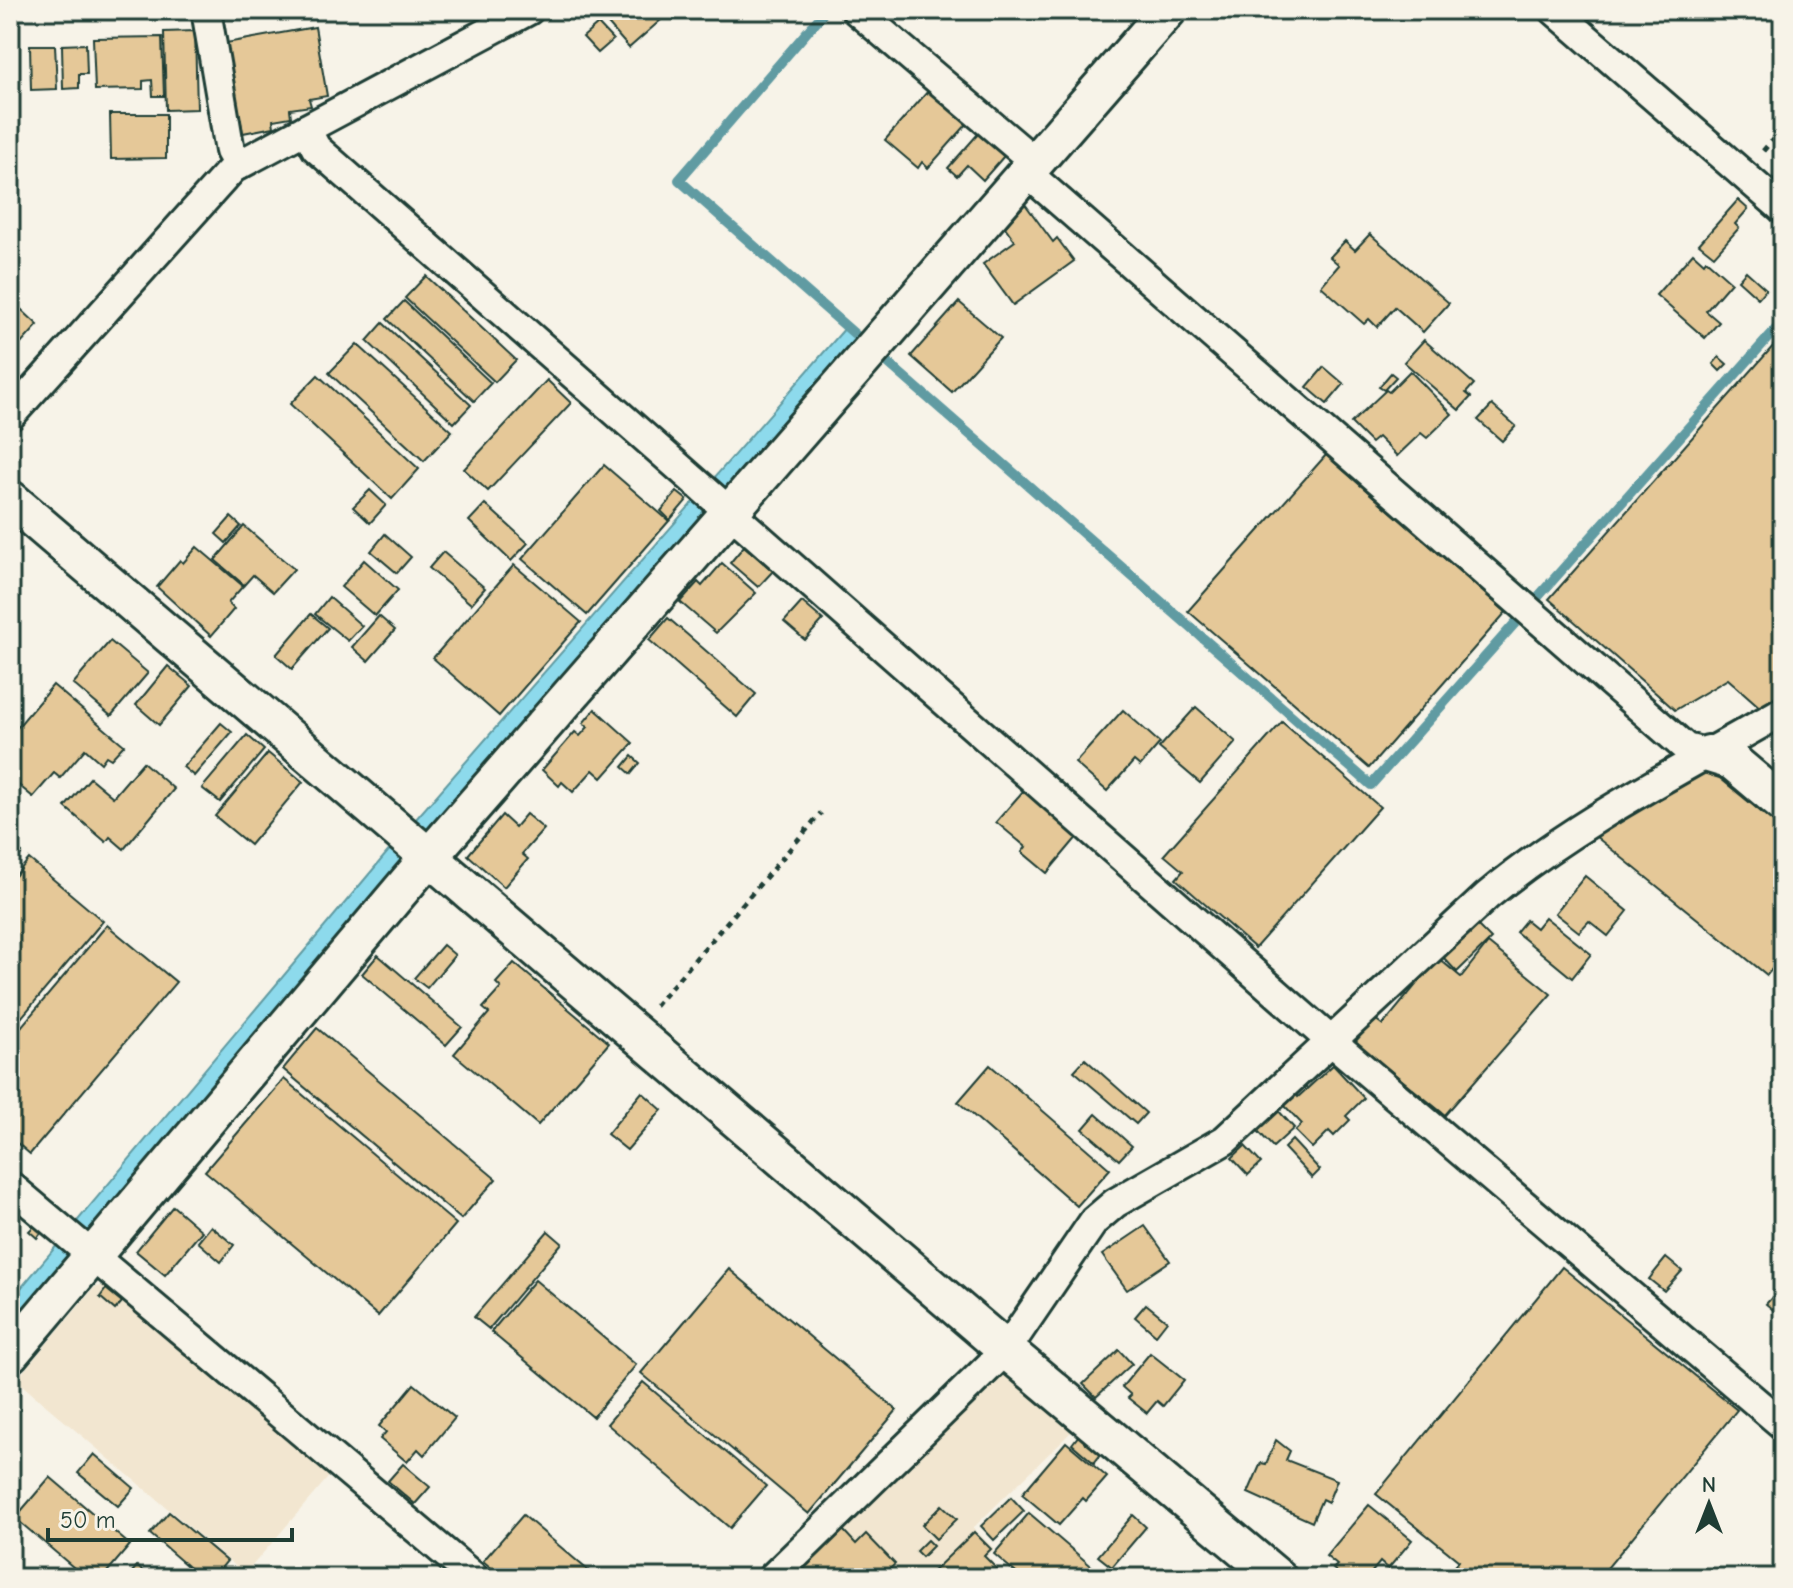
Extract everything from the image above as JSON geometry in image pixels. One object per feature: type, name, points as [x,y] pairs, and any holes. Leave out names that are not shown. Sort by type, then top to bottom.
[{"type":"street","points":[[206,10],[230,151],[238,165]]},
{"type":"street","points":[[10,416],[238,165],[529,10]]},
{"type":"street","points":[[856,10],[1686,748],[1732,761],[1783,804]]},
{"type":"street","points":[[10,1354],[79,1244],[414,845],[716,500],[1031,167],[1168,10]]},
{"type":"street","points":[[1554,10],[1783,209]]},
{"type":"street","points":[[306,129],[316,148],[1331,1041],[1783,1425]]},
{"type":"street","points":[[10,499],[1006,1350],[1278,1578]]},
{"type":"street","points":[[772,1578],[1006,1350],[1094,1221],[1115,1203],[1225,1140],[1521,867],[1557,842],[1783,711]]},
{"type":"street","points":[[10,1186],[475,1578]]},
{"type":"path","points":[[633,1032],[821,813]]},
{"type":"shaded area","points":[[109,1285],[332,1473],[245,1574],[16,1380],[95,1287]]},
{"type":"shaded area","points":[[1010,1375],[1074,1429],[973,1528],[994,1549],[987,1556],[1000,1570],[992,1578],[793,1578],[999,1376]]},
{"type":"water","points":[[846,327],[857,336],[414,845],[10,1324],[10,1301],[402,835]]},
{"type":"building","points":[[596,10],[653,10],[662,19],[629,48]]},
{"type":"building","points":[[598,24],[613,40],[598,53],[583,37]]},
{"type":"building","points":[[315,27],[327,96],[309,99],[311,106],[290,109],[291,117],[273,120],[274,127],[243,133],[226,43]]},
{"type":"building","points":[[195,31],[197,109],[166,110],[164,32]]},
{"type":"building","points":[[162,37],[164,96],[153,96],[152,80],[143,81],[143,89],[95,90],[93,38]]},
{"type":"building","points":[[86,44],[87,74],[79,74],[79,88],[63,89],[62,45]]},
{"type":"building","points":[[30,45],[55,45],[57,89],[31,90]]},
{"type":"building","points":[[929,90],[968,123],[928,168],[922,162],[918,168],[885,140]]},
{"type":"building","points":[[110,114],[166,114],[166,158],[111,159]]},
{"type":"building","points":[[978,134],[1004,156],[983,180],[967,165],[957,176],[948,168]]},
{"type":"building","points":[[1738,200],[1748,209],[1735,224],[1739,228],[1714,256],[1699,244]]},
{"type":"building","points":[[1025,204],[1053,242],[1057,238],[1074,261],[1013,305],[983,264],[1015,241],[1005,227]]},
{"type":"building","points":[[1370,234],[1449,303],[1423,332],[1395,307],[1377,327],[1369,319],[1364,324],[1321,286],[1339,265],[1330,257],[1345,241],[1355,250]]},
{"type":"building","points":[[1693,253],[1731,282],[1706,311],[1719,322],[1705,338],[1656,295]]},
{"type":"building","points":[[1746,271],[1766,289],[1758,298],[1738,280]]},
{"type":"building","points":[[426,276],[516,360],[495,382],[405,298]]},
{"type":"building","points":[[10,299],[38,325],[10,356]]},
{"type":"building","points":[[404,301],[491,383],[474,401],[387,319]]},
{"type":"building","points":[[959,302],[1001,338],[952,392],[911,356]]},
{"type":"building","points":[[383,323],[471,405],[454,423],[367,341]]},
{"type":"building","points":[[1783,335],[1783,697],[1762,709],[1728,679],[1675,710],[1549,599]]},
{"type":"building","points":[[1424,340],[1474,384],[1466,393],[1471,397],[1459,410],[1404,362]]},
{"type":"building","points":[[357,344],[452,431],[424,461],[329,373]]},
{"type":"building","points":[[1719,357],[1727,364],[1720,371],[1713,364]]},
{"type":"building","points":[[1324,367],[1344,384],[1327,404],[1307,387]]},
{"type":"building","points":[[1410,371],[1452,414],[1427,438],[1421,433],[1397,456],[1378,437],[1371,443],[1351,423]]},
{"type":"building","points":[[1391,373],[1396,377],[1384,390],[1379,387]]},
{"type":"building","points":[[318,375],[419,469],[392,499],[290,404]]},
{"type":"building","points":[[547,380],[571,403],[488,491],[464,469]]},
{"type":"building","points":[[1492,405],[1516,426],[1502,441],[1478,420]]},
{"type":"building","points":[[1326,455],[1506,612],[1369,768],[1188,611]]},
{"type":"building","points":[[604,465],[669,521],[587,615],[522,559]]},
{"type":"building","points":[[370,490],[386,505],[370,523],[353,507]]},
{"type":"building","points":[[677,492],[687,500],[670,520],[661,511]]},
{"type":"building","points":[[485,504],[528,543],[511,561],[469,521]]},
{"type":"building","points":[[231,517],[241,526],[226,543],[216,534]]},
{"type":"building","points":[[244,526],[294,569],[273,592],[253,575],[244,585],[215,560]]},
{"type":"building","points":[[385,534],[411,557],[397,573],[371,551]]},
{"type":"building","points":[[744,546],[773,571],[758,587],[730,563]]},
{"type":"building","points":[[197,547],[243,586],[228,603],[234,609],[211,636],[157,587],[180,560],[183,563]]},
{"type":"building","points":[[443,552],[485,588],[471,604],[429,568]]},
{"type":"building","points":[[364,560],[398,590],[375,616],[341,587]]},
{"type":"building","points":[[722,563],[756,593],[716,633],[680,602],[698,582],[702,586]]},
{"type":"building","points":[[514,565],[581,622],[499,716],[433,658]]},
{"type":"building","points":[[329,597],[362,626],[348,641],[315,614]]},
{"type":"building","points":[[802,602],[823,620],[805,640],[784,622]]},
{"type":"building","points":[[311,614],[328,628],[292,669],[276,655]]},
{"type":"building","points":[[379,616],[395,630],[368,661],[352,647]]},
{"type":"building","points":[[668,618],[756,694],[737,717],[649,640]]},
{"type":"building","points":[[110,641],[148,673],[111,716],[73,684]]},
{"type":"building","points":[[168,666],[192,686],[159,725],[136,705]]},
{"type":"building","points":[[53,685],[124,745],[111,759],[106,756],[101,763],[85,749],[60,778],[54,773],[33,797],[10,778],[10,736]]},
{"type":"building","points":[[1196,707],[1236,742],[1200,783],[1159,748]]},
{"type":"building","points":[[595,709],[633,743],[602,778],[593,770],[573,792],[562,782],[559,786],[542,770],[575,732],[580,736],[588,727],[583,723]]},
{"type":"building","points":[[1123,710],[1160,743],[1140,766],[1134,761],[1107,791],[1075,763]]},
{"type":"building","points":[[1282,722],[1380,807],[1255,948],[1176,879],[1183,871],[1164,855]]},
{"type":"building","points":[[221,723],[232,732],[194,776],[183,767]]},
{"type":"building","points":[[247,735],[264,750],[220,802],[202,788]]},
{"type":"building","points":[[268,753],[303,782],[250,845],[215,816]]},
{"type":"building","points":[[632,756],[640,763],[631,774],[623,767]]},
{"type":"building","points":[[143,762],[174,789],[124,849],[110,837],[106,842],[65,807],[90,778],[113,797]]},
{"type":"building","points":[[1710,770],[1783,830],[1783,956],[1767,975],[1595,836]]},
{"type":"building","points":[[1024,790],[1078,836],[1047,873],[1022,852],[1026,847],[996,822]]},
{"type":"building","points":[[526,814],[544,829],[522,854],[528,859],[504,887],[468,855],[502,815],[515,827]]},
{"type":"building","points":[[10,843],[22,853],[10,867]]},
{"type":"building","points":[[29,859],[103,921],[10,1031],[10,882]]},
{"type":"building","points":[[1585,876],[1628,911],[1608,936],[1589,921],[1579,932],[1555,913]]},
{"type":"building","points":[[1545,917],[1591,954],[1572,978],[1516,932],[1526,920],[1536,928]]},
{"type":"building","points":[[1476,924],[1491,939],[1457,972],[1442,956]]},
{"type":"building","points":[[107,925],[176,982],[30,1154],[10,1137],[10,1040]]},
{"type":"building","points":[[1488,943],[1551,994],[1445,1115],[1355,1042],[1375,1019],[1383,1025],[1438,958],[1461,977]]},
{"type":"building","points":[[443,945],[455,955],[427,988],[414,978]]},
{"type":"building","points":[[378,955],[462,1027],[446,1045],[362,974]]},
{"type":"building","points":[[514,963],[609,1043],[538,1125],[454,1054],[489,1013],[483,1008],[501,988],[496,983]]},
{"type":"building","points":[[317,1028],[496,1179],[461,1219],[283,1069]]},
{"type":"building","points":[[1085,1059],[1146,1113],[1136,1124],[1074,1071]]},
{"type":"building","points":[[990,1065],[1110,1169],[1077,1206],[958,1102]]},
{"type":"building","points":[[1333,1065],[1364,1098],[1346,1116],[1350,1120],[1334,1136],[1329,1131],[1312,1148],[1295,1131],[1302,1124],[1282,1103],[1294,1092],[1298,1097]]},
{"type":"building","points":[[284,1079],[456,1224],[378,1316],[205,1171]]},
{"type":"building","points":[[642,1092],[662,1110],[627,1150],[607,1134]]},
{"type":"building","points":[[1277,1109],[1294,1128],[1273,1147],[1256,1129]]},
{"type":"building","points":[[1096,1114],[1132,1146],[1119,1160],[1083,1129]]},
{"type":"building","points":[[1292,1140],[1320,1170],[1312,1178],[1284,1148]]},
{"type":"building","points":[[1245,1146],[1261,1163],[1248,1175],[1232,1158]]},
{"type":"building","points":[[173,1206],[202,1231],[165,1275],[136,1251]]},
{"type":"building","points":[[34,1226],[42,1232],[37,1238],[29,1231]]},
{"type":"building","points":[[211,1226],[234,1245],[221,1262],[198,1242]]},
{"type":"building","points":[[1145,1226],[1170,1261],[1127,1290],[1102,1255]]},
{"type":"building","points":[[548,1231],[562,1243],[489,1329],[474,1317]]},
{"type":"building","points":[[1666,1258],[1682,1271],[1664,1291],[1649,1279]]},
{"type":"building","points":[[1562,1267],[1737,1410],[1599,1578],[1446,1578],[1459,1561],[1376,1494]]},
{"type":"building","points":[[729,1269],[897,1410],[809,1514],[641,1373]]},
{"type":"building","points":[[535,1280],[636,1365],[593,1417],[491,1332]]},
{"type":"building","points":[[1783,1285],[1783,1318],[1766,1304]]},
{"type":"building","points":[[106,1289],[122,1302],[115,1310],[100,1297]]},
{"type":"building","points":[[1146,1304],[1167,1321],[1156,1335],[1135,1317]]},
{"type":"building","points":[[1119,1350],[1132,1364],[1096,1397],[1083,1384]]},
{"type":"building","points":[[1150,1353],[1184,1380],[1163,1406],[1157,1401],[1147,1413],[1128,1398],[1131,1395],[1122,1387]]},
{"type":"building","points":[[643,1382],[766,1486],[730,1528],[607,1424]]},
{"type":"building","points":[[414,1384],[455,1418],[424,1455],[418,1449],[407,1462],[380,1439],[386,1432],[379,1426]]},
{"type":"building","points":[[1079,1435],[1101,1454],[1094,1463],[1072,1444]]},
{"type":"building","points":[[1276,1440],[1290,1451],[1286,1460],[1337,1480],[1328,1502],[1322,1499],[1312,1522],[1248,1493],[1261,1463],[1266,1464]]},
{"type":"building","points":[[1066,1442],[1107,1477],[1059,1525],[1022,1494]]},
{"type":"building","points":[[94,1454],[134,1488],[118,1506],[78,1473]]},
{"type":"building","points":[[403,1464],[430,1487],[415,1504],[388,1481]]},
{"type":"building","points":[[50,1477],[130,1545],[102,1578],[86,1578],[15,1518]]},
{"type":"building","points":[[1011,1497],[1024,1511],[994,1540],[981,1526]]},
{"type":"building","points":[[942,1505],[957,1519],[936,1539],[922,1525]]},
{"type":"building","points":[[1369,1505],[1412,1540],[1388,1569],[1380,1562],[1367,1578],[1345,1578],[1333,1569],[1337,1565],[1326,1556]]},
{"type":"building","points":[[169,1512],[227,1561],[213,1578],[201,1578],[150,1534]]},
{"type":"building","points":[[1029,1513],[1096,1570],[1089,1578],[1022,1578],[994,1554]]},
{"type":"building","points":[[523,1515],[597,1578],[503,1578],[483,1561]]},
{"type":"building","points":[[1133,1515],[1146,1527],[1112,1567],[1098,1556]]},
{"type":"building","points":[[843,1530],[856,1544],[866,1534],[895,1564],[886,1573],[892,1578],[794,1578]]},
{"type":"building","points":[[974,1532],[991,1549],[984,1556],[997,1569],[988,1578],[926,1578]]},
{"type":"building","points":[[927,1540],[933,1546],[922,1557],[916,1551]]},
{"type":"building","points":[[137,1566],[149,1577],[148,1578],[127,1578]]},
{"type":"waterway","points":[[826,10],[679,180],[857,336]]},
{"type":"waterway","points":[[1537,598],[1783,321]]},
{"type":"waterway","points":[[887,362],[1371,785],[1517,621]]}]
